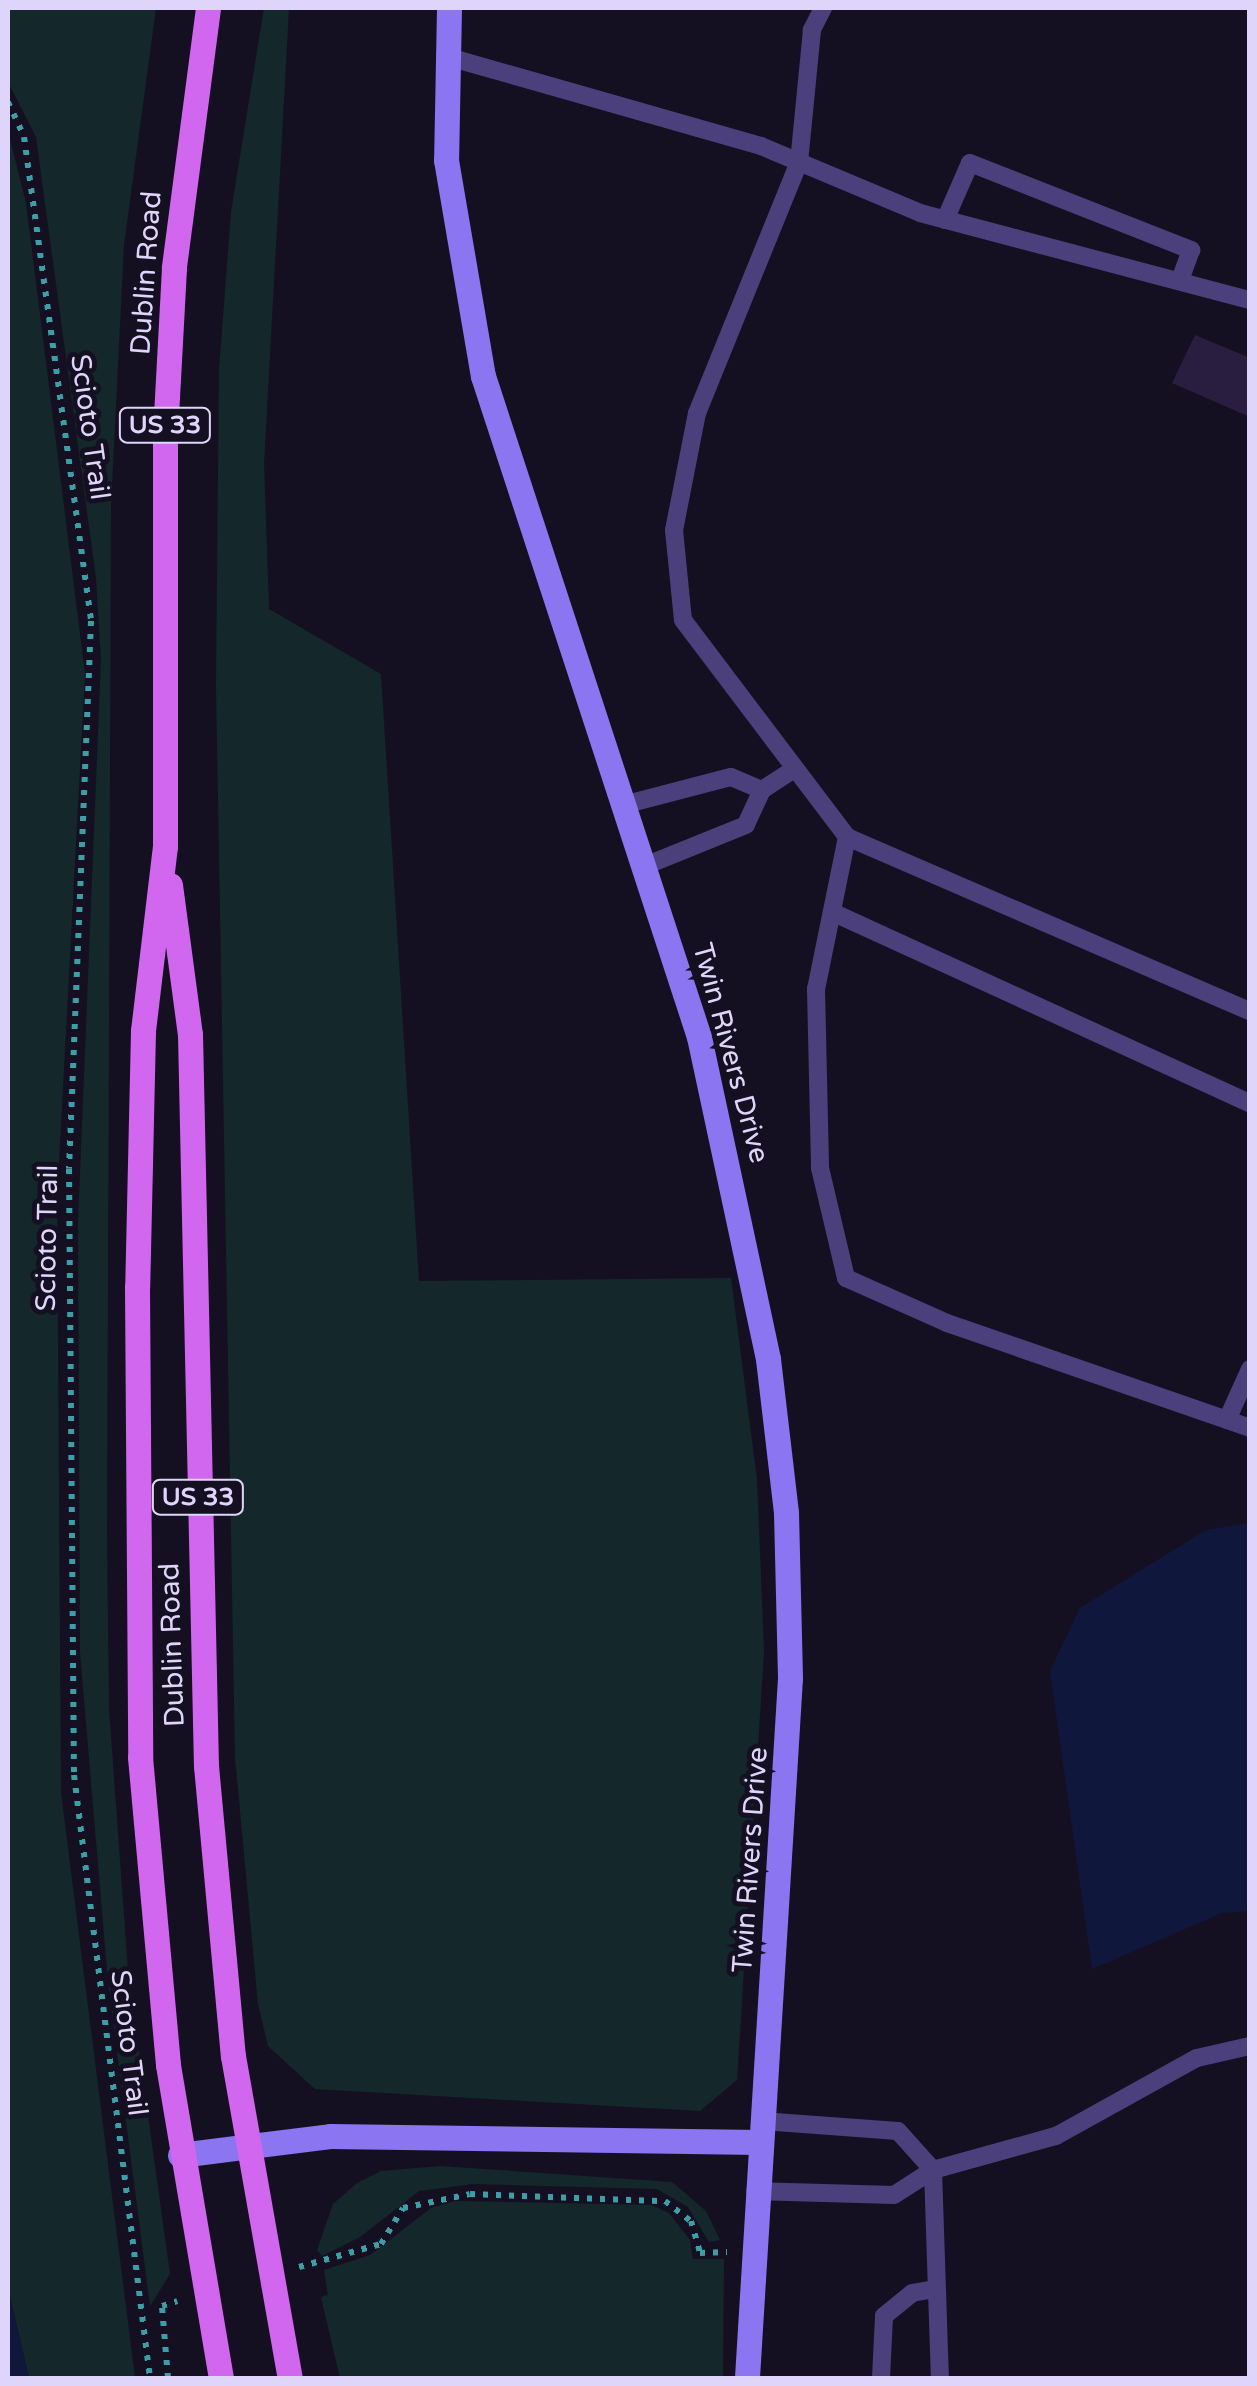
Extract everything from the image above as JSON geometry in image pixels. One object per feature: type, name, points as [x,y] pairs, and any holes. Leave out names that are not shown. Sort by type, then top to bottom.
[{"type":"main road","name":"Dublin Road","points":[[208,8],[190,114],[165,436],[164,846],[143,1031],[140,1740],[150,1912],[180,2155],[221,2378]]},
{"type":"main road","name":"Dublin Road","points":[[164,846],[190,1034],[206,1766],[246,2147],[267,2274],[290,2378]]},
{"type":"street","name":"Twin Rivers Drive","points":[[449,8],[445,56],[446,160],[483,376],[647,866],[737,1194],[768,1359],[786,1513],[786,1809],[750,2252],[747,2378]]},
{"type":"street","points":[[180,2155],[330,2136],[760,2131]]},
{"type":"lane","points":[[823,8],[812,30],[799,162],[697,412],[674,530],[683,620],[847,837],[1250,1010]]},
{"type":"lane","points":[[445,56],[576,87],[799,162],[945,220],[1250,300]]},
{"type":"lane","points":[[945,220],[970,163],[1191,250],[1180,280]]},
{"type":"lane","points":[[647,866],[746,825],[762,790],[794,768]]},
{"type":"lane","points":[[627,804],[730,778],[762,790]]},
{"type":"lane","points":[[847,837],[816,989],[820,1168],[846,1278],[947,1323],[1250,1428]]},
{"type":"lane","points":[[832,912],[1250,1103]]},
{"type":"lane","points":[[1227,1420],[1250,1370]]},
{"type":"lane","points":[[755,2191],[894,2195],[934,2170],[1056,2136],[1197,2058],[1250,2046]]},
{"type":"lane","points":[[760,2131],[898,2131],[934,2170],[940,2378]]},
{"type":"lane","points":[[881,2378],[884,2316],[912,2293],[935,2289]]},
{"type":"path","name":"Scioto Trail","points":[[8,102],[24,136],[91,621],[69,1169],[74,1775],[150,2378]]},
{"type":"path","points":[[267,2274],[380,2244],[404,2208],[470,2194],[665,2201],[691,2220],[700,2253],[750,2252]]},
{"type":"path","points":[[168,2378],[162,2306],[204,2292]]},
{"type":"green space","points":[[8,8],[156,8],[124,245],[111,505],[107,1535],[109,1709],[128,1971],[170,2274],[150,2306],[108,1982],[80,1652],[78,1223],[101,660],[96,578],[36,137],[8,82]]},
{"type":"green space","points":[[264,8],[289,8],[264,464],[269,609],[381,674],[419,1281],[731,1278],[757,1480],[764,1651],[737,2080],[700,2111],[315,2089],[268,2046],[258,2004],[235,1757],[216,685],[219,370],[231,212]]},
{"type":"green space","points":[[8,131],[26,203],[85,674],[57,1200],[61,1793],[135,2378],[29,2378],[8,2288]]},
{"type":"green space","points":[[440,2166],[672,2182],[706,2211],[720,2240],[709,2242],[688,2207],[657,2189],[474,2184],[419,2191],[360,2237],[322,2256],[317,2250],[333,2204],[357,2183],[381,2171]]},
{"type":"green space","points":[[455,2201],[651,2205],[669,2213],[690,2240],[693,2259],[724,2259],[723,2378],[340,2378],[321,2297],[328,2295],[324,2270],[370,2255],[431,2208]]},
{"type":"water","points":[[1249,1523],[1249,1911],[1222,1913],[1092,1969],[1050,1671],[1080,1608],[1206,1530]]},
{"type":"water","points":[[8,2288],[29,2378],[8,2378]]},
{"type":"building","points":[[1195,335],[1250,358],[1250,417],[1172,383]]}]
